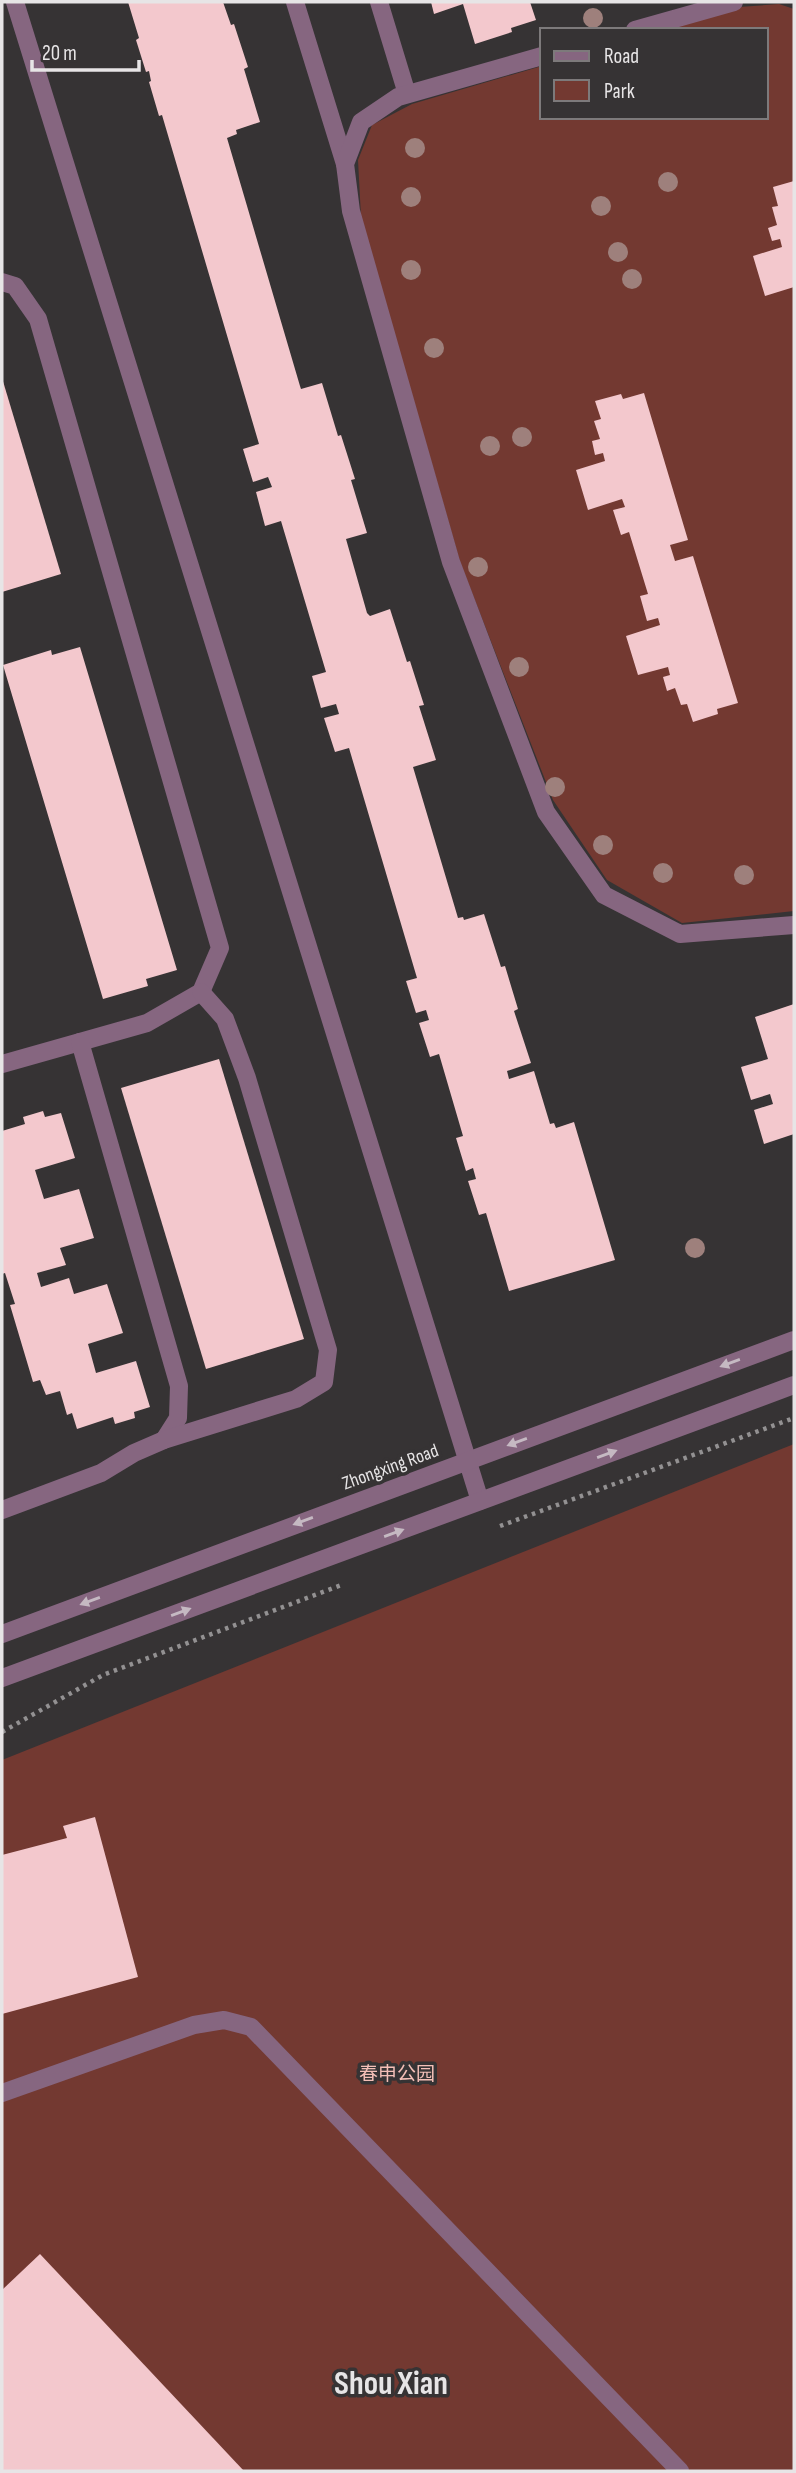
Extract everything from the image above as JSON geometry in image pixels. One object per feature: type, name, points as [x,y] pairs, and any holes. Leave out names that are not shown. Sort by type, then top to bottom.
[{"type":"street","points":[[15,2],[480,1501]]},
{"type":"street","points":[[296,2],[345,164],[351,211],[452,562],[546,812],[604,895],[680,933],[794,925]]},
{"type":"street","points":[[379,2],[407,94]]},
{"type":"street","points":[[642,28],[734,2]]},
{"type":"street","points":[[345,164],[361,122],[398,97],[540,57]]},
{"type":"street","points":[[2,282],[15,286],[38,319],[220,948],[201,992],[147,1023],[2,1064]]},
{"type":"street","points":[[2,1510],[101,1473],[134,1453],[164,1440],[296,1399],[324,1382],[328,1350],[247,1078],[225,1019],[201,992]]},
{"type":"street","points":[[80,1042],[179,1386],[178,1418],[164,1440]]},
{"type":"street","name":"Zhongxing Road","points":[[2,1634],[794,1340]]},
{"type":"street","points":[[2,1678],[794,1385]]},
{"type":"street","points":[[2,2093],[194,2025],[224,2020],[251,2027],[680,2471]]},
{"type":"path","points":[[493,1528],[794,1418]]},
{"type":"path","points":[[2,1732],[103,1675],[356,1579]]},
{"type":"green space","points":[[779,4],[794,9],[794,911],[682,923],[607,880],[553,800],[460,562],[361,217],[358,160],[372,125],[412,104],[540,67],[540,119],[768,119],[768,28],[671,28],[739,7]]},
{"type":"green space","name":"春申公园","points":[[794,1444],[794,2471],[2,2471],[2,1760]]},
{"type":"building","points":[[128,2],[223,2],[231,25],[234,24],[248,67],[244,69],[260,122],[236,130],[237,134],[227,138],[301,389],[322,383],[355,479],[351,480],[367,533],[346,539],[367,613],[370,616],[390,609],[424,705],[419,706],[436,760],[413,767],[458,918],[463,917],[464,920],[484,914],[501,967],[505,966],[518,1009],[514,1011],[531,1063],[507,1071],[509,1079],[534,1071],[550,1124],[554,1123],[556,1128],[574,1122],[615,1260],[509,1291],[486,1213],[479,1215],[468,1181],[476,1179],[473,1168],[466,1171],[456,1138],[463,1136],[439,1054],[430,1057],[419,1023],[429,1020],[426,1010],[416,1013],[406,981],[417,978],[349,748],[335,752],[324,718],[339,714],[336,704],[321,708],[312,676],[326,672],[281,521],[265,526],[256,492],[272,487],[268,477],[253,482],[243,449],[259,444],[162,115],[159,116],[149,82],[149,71],[146,72],[136,40],[139,38]]},
{"type":"building","points":[[431,2],[530,2],[536,20],[511,28],[512,32],[475,44],[463,4],[434,14]]},
{"type":"building","points":[[794,181],[794,287],[765,296],[753,256],[782,247],[780,239],[772,241],[768,228],[777,225],[772,207],[778,206],[773,187]]},
{"type":"building","points":[[2,378],[61,574],[2,592]]},
{"type":"building","points":[[644,393],[688,540],[670,545],[675,561],[693,556],[738,703],[717,709],[718,714],[693,722],[687,704],[681,705],[675,688],[667,691],[663,677],[670,675],[668,667],[638,675],[626,636],[660,625],[658,618],[647,621],[640,596],[648,594],[629,532],[621,535],[613,510],[625,507],[622,499],[588,510],[576,470],[605,461],[603,453],[595,455],[592,441],[600,439],[594,421],[601,419],[595,401],[621,394],[623,399]]},
{"type":"building","points":[[80,647],[177,970],[146,979],[148,986],[103,999],[3,665],[51,650],[52,655]]},
{"type":"building","points":[[794,1004],[794,1134],[764,1144],[754,1110],[773,1104],[770,1094],[751,1100],[741,1067],[768,1059],[755,1017]]},
{"type":"building","points":[[219,1059],[304,1339],[206,1369],[121,1088]]},
{"type":"building","points":[[43,1111],[45,1117],[61,1113],[75,1158],[35,1170],[44,1199],[79,1189],[94,1238],[60,1248],[66,1265],[37,1273],[41,1287],[69,1278],[74,1294],[107,1284],[123,1333],[88,1344],[96,1373],[136,1361],[150,1407],[134,1412],[135,1418],[115,1424],[113,1417],[77,1429],[72,1413],[67,1415],[60,1391],[46,1395],[40,1380],[33,1382],[10,1305],[15,1304],[5,1273],[2,1274],[2,1131],[25,1124],[23,1117]]},
{"type":"building","points":[[95,1817],[138,1977],[2,2014],[2,1855],[67,1838],[63,1826]]},
{"type":"building","points":[[40,2254],[244,2471],[2,2471],[2,2290]]},
{"type":"district","name":"Shou Xian","points":[[391,2382]]}]
